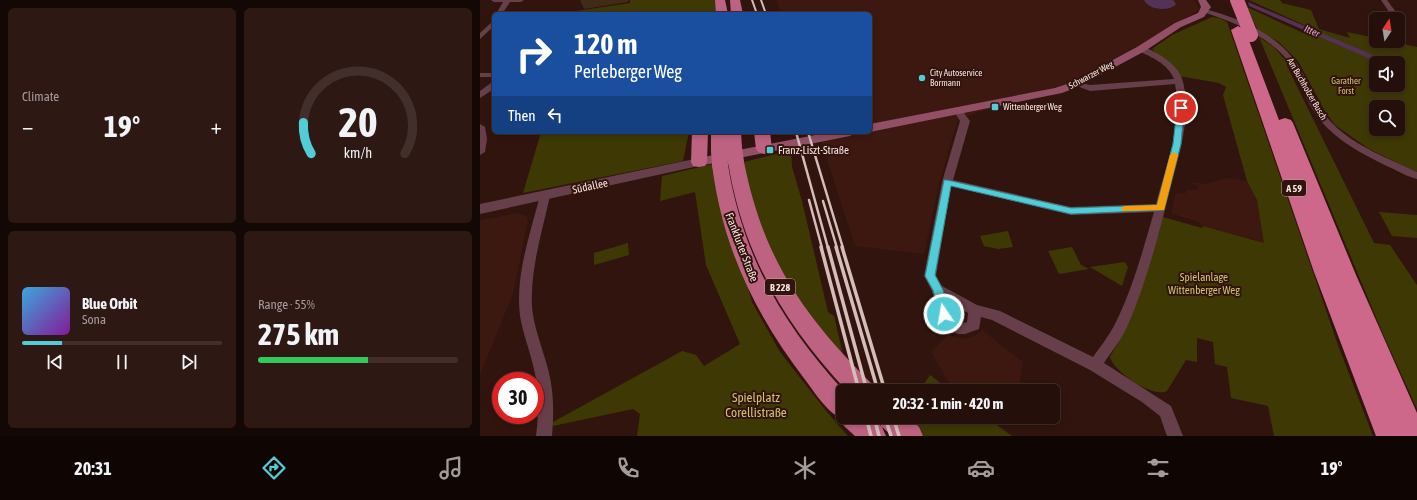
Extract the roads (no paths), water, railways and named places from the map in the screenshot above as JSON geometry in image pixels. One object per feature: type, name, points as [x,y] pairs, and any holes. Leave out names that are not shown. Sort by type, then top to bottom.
[{"type":"highway","points":[[720,0],[722,12]]},
{"type":"highway","points":[[735,0],[737,12]]},
{"type":"highway","name":"A 59","points":[[1227,0],[1244,33],[1344,275],[1413,436]]},
{"type":"highway","name":"A 59","points":[[1237,0],[1244,33],[1322,265],[1390,436]]},
{"type":"highway","points":[[699,162],[700,134]]},
{"type":"highway","name":"Frankfurter Straße","points":[[720,134],[738,184],[749,221],[773,273],[788,299],[817,341],[856,384]]},
{"type":"highway","name":"Frankfurter Straße","points":[[733,134],[727,157],[723,190],[744,259],[768,309],[808,366],[836,399]]},
{"type":"highway","points":[[762,134],[764,148]]},
{"type":"highway","points":[[860,424],[873,436]]},
{"type":"highway","points":[[897,424],[910,436]]},
{"type":"main road","points":[[1202,0],[1206,7],[1205,11]]},
{"type":"main road","name":"Schwarzer Weg","points":[[872,128],[1058,91],[1076,84],[1141,49],[1167,32],[1205,11]]},
{"type":"main road","points":[[699,162],[839,134]]},
{"type":"street","points":[[494,0],[521,0]]},
{"type":"street","points":[[1384,0],[1393,12]]},
{"type":"street","points":[[500,12],[507,1]]},
{"type":"street","name":"Am Buchholzer Busch","points":[[1205,11],[1243,26],[1279,47],[1293,63],[1316,109],[1331,128],[1350,143],[1417,176]]},
{"type":"street","points":[[480,37],[492,24]]},
{"type":"street","points":[[1095,365],[1119,328],[1138,280],[1161,208],[1177,144],[1180,123],[1181,93],[1179,80],[1170,66],[1161,58],[1141,49]]},
{"type":"street","points":[[480,75],[492,75]]},
{"type":"street","points":[[1076,84],[1090,88],[1179,80]]},
{"type":"street","points":[[480,96],[492,87]]},
{"type":"street","points":[[958,111],[965,122],[947,182],[930,276],[938,290],[944,314],[950,323],[960,329],[968,328],[974,325],[974,310]]},
{"type":"street","points":[[480,127],[482,139],[480,152]]},
{"type":"street","name":"Südallee","points":[[480,209],[699,162]]},
{"type":"street","points":[[947,182],[1071,211],[1161,208]]},
{"type":"street","points":[[544,436],[546,426],[544,378],[532,341],[526,308],[528,281],[545,196]]},
{"type":"street","points":[[938,290],[974,310],[995,315],[1095,365],[1147,396],[1166,411],[1175,436]]},
{"type":"water","points":[[1144,0],[1173,0],[1176,4],[1173,7],[1159,9],[1150,6]]},
{"type":"water","name":"Itter","points":[[1248,2],[1375,56],[1369,56],[1369,58],[1249,6]]},
{"type":"railway","points":[[752,0],[756,12]]},
{"type":"railway","points":[[761,0],[765,12]]},
{"type":"railway","points":[[797,134],[828,248]]},
{"type":"railway","points":[[809,134],[843,248]]},
{"type":"railway","points":[[809,200],[822,248]]},
{"type":"railway","points":[[823,201],[837,248]]},
{"type":"railway","points":[[821,247],[857,384]]},
{"type":"railway","points":[[828,247],[865,384]]},
{"type":"railway","points":[[836,247],[876,384]]},
{"type":"railway","points":[[842,247],[883,384]]},
{"type":"railway","points":[[868,424],[871,436]]},
{"type":"railway","points":[[876,424],[879,436]]},
{"type":"railway","points":[[887,424],[891,436]]},
{"type":"railway","points":[[895,424],[899,436]]},
{"type":"place","name":"City Autoservice Bormann","points":[[922,78]]},
{"type":"place","name":"Wittenberger Weg","points":[[995,107]]},
{"type":"place","name":"Franz-Liszt-Straße","points":[[770,150]]},
{"type":"park label","name":"Garather Forst","points":[[1346,86]]},
{"type":"park label","name":"Spielanlage Wittenberger Weg","points":[[1204,283]]},
{"type":"park label","name":"Spielplatz Corellistraße","points":[[756,404]]}]
